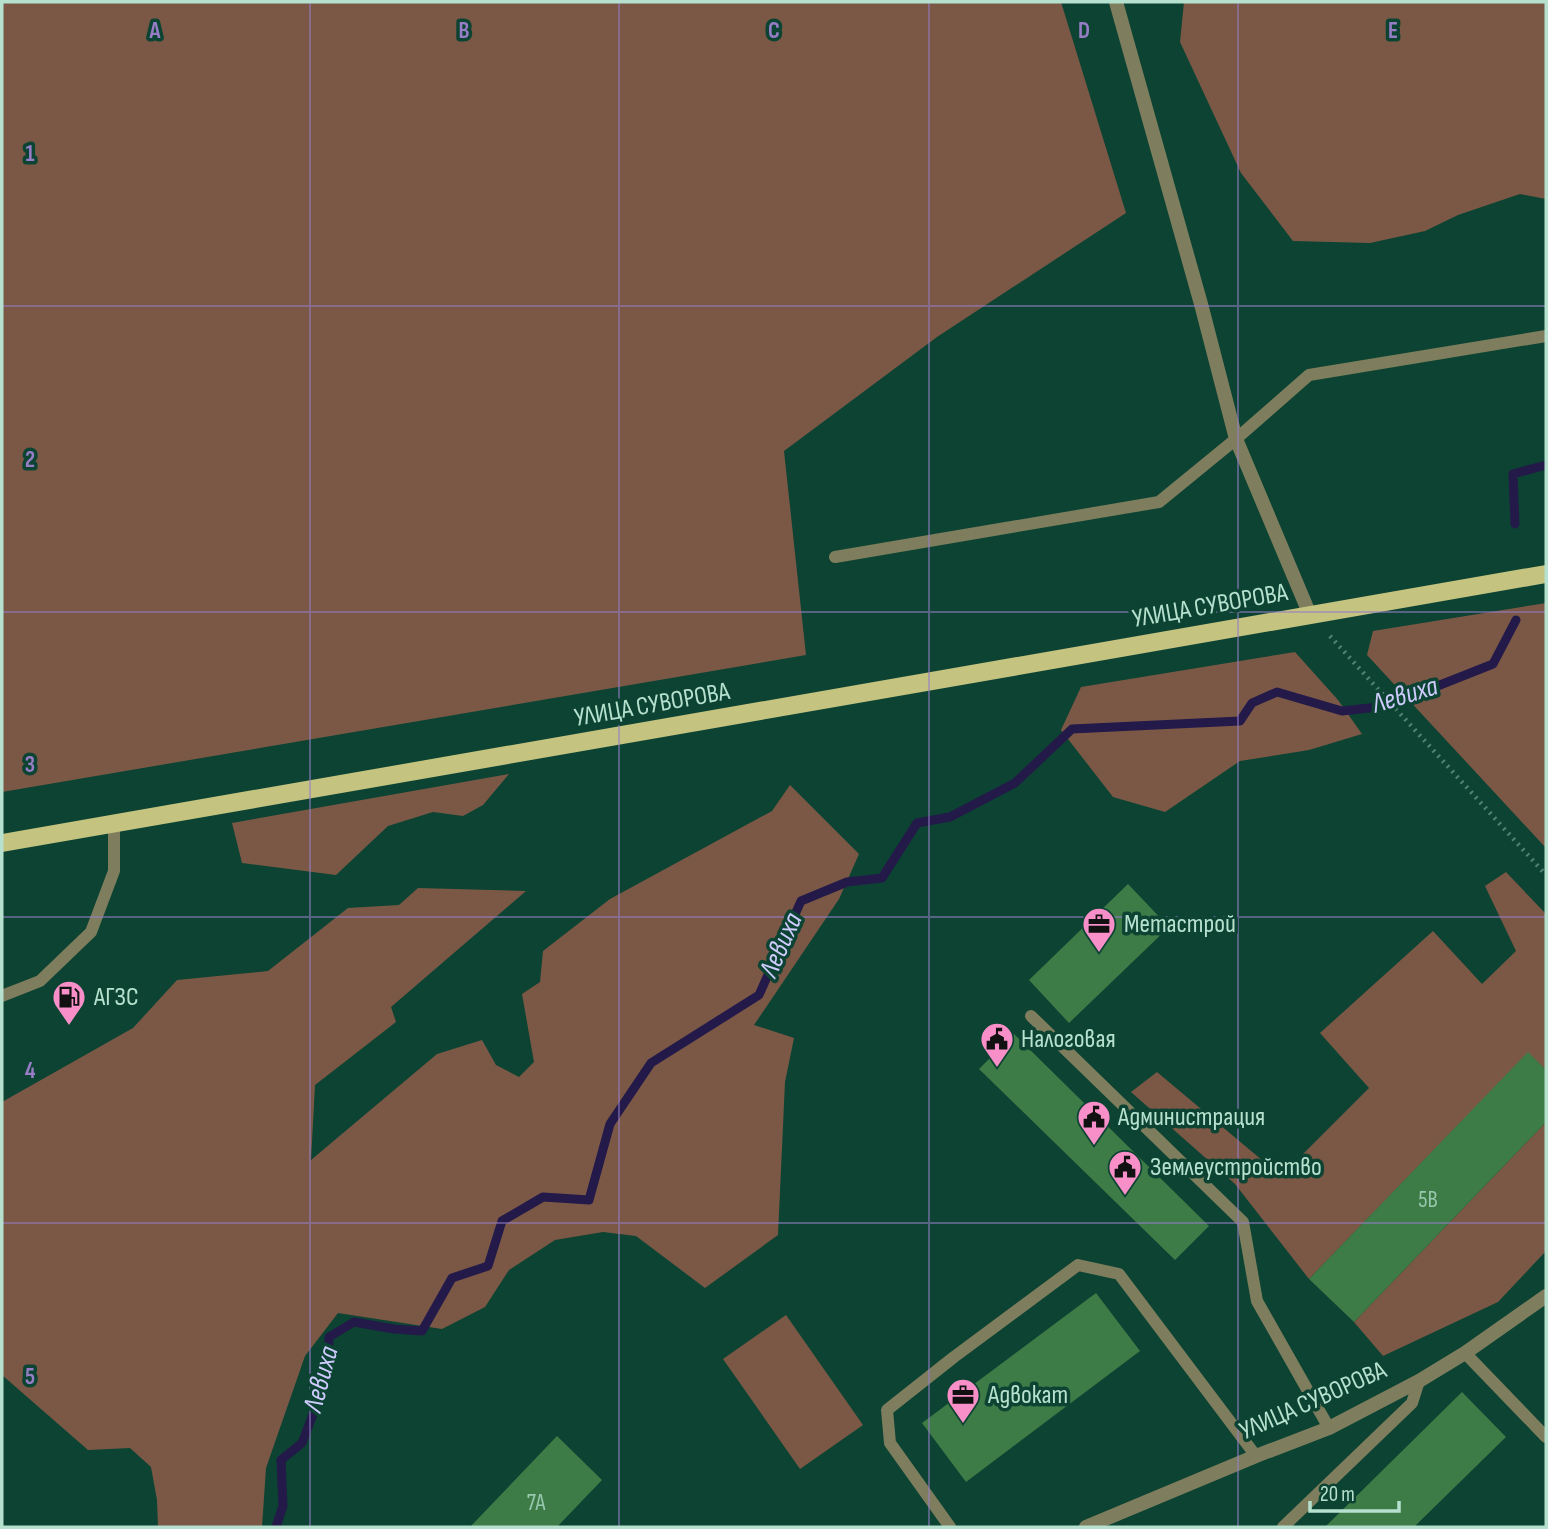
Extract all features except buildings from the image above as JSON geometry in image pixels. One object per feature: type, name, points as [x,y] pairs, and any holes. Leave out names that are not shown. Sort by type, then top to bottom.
[{"type":"main road","name":"УЛИЦА СУВОРОВА","points":[[2,844],[1546,574]]},
{"type":"street","name":"УЛИЦА СУВОРОВА","points":[[1116,2],[1236,439],[1310,615]]},
{"type":"street","name":"УЛИЦА СУВОРОВА","points":[[1086,1527],[1329,1428],[1419,1381],[1465,1353],[1546,1296]]},
{"type":"lane","points":[[835,556],[1158,502],[1309,375],[1546,336]]},
{"type":"lane","points":[[2,996],[40,981],[91,932],[114,871],[114,824]]},
{"type":"lane","points":[[1031,1016],[1243,1222],[1257,1301],[1329,1428]]},
{"type":"lane","points":[[950,1527],[890,1443],[887,1410],[1078,1265],[1119,1274],[1256,1456]]},
{"type":"lane","points":[[1465,1353],[1546,1437]]},
{"type":"lane","points":[[1283,1527],[1412,1403],[1419,1381]]},
{"type":"path","points":[[1310,615],[1546,874]]},
{"type":"shaded area","points":[[3,2],[1061,2],[1126,213],[937,337],[784,451],[806,655],[2,792]]},
{"type":"shaded area","points":[[1184,2],[1546,2],[1546,199],[1520,194],[1458,215],[1425,231],[1370,243],[1293,241],[1241,173],[1180,42]]},
{"type":"shaded area","points":[[1546,603],[1546,848],[1367,655],[1373,631]]},
{"type":"shaded area","points":[[1295,652],[1338,700],[1362,734],[1309,750],[1240,761],[1165,812],[1113,797],[1061,730],[1081,687]]},
{"type":"shaded area","points":[[509,774],[483,805],[463,816],[433,812],[388,826],[336,875],[242,863],[232,823]]},
{"type":"shaded area","points":[[790,785],[859,854],[839,899],[754,1025],[794,1038],[785,1082],[778,1235],[705,1288],[636,1236],[603,1232],[555,1240],[509,1270],[485,1307],[442,1329],[338,1313],[305,1356],[266,1468],[262,1527],[158,1527],[157,1500],[151,1467],[130,1448],[88,1450],[2,1375],[2,1102],[133,1028],[177,980],[268,971],[348,908],[399,905],[418,888],[526,891],[391,1007],[396,1022],[315,1085],[311,1160],[437,1054],[482,1040],[496,1065],[519,1077],[534,1062],[522,994],[540,982],[543,951],[610,899],[772,811]]},
{"type":"shaded area","points":[[1506,872],[1546,914],[1546,1070],[1528,1053],[1309,1279],[1235,1184],[1131,1092],[1157,1072],[1281,1176],[1369,1088],[1320,1033],[1433,931],[1482,984],[1516,951],[1485,886]]},
{"type":"shaded area","points":[[1546,1122],[1546,1251],[1498,1302],[1383,1356],[1354,1322]]},
{"type":"shaded area","points":[[786,1315],[863,1425],[800,1469],[723,1359]]},
{"type":"waterway","name":"Левиха","points":[[1515,524],[1513,474],[1546,465]]},
{"type":"waterway","name":"Левиха","points":[[276,1527],[283,1506],[281,1460],[302,1443],[328,1375],[329,1337],[354,1322],[422,1331],[452,1278],[488,1266],[502,1221],[543,1197],[589,1200],[610,1124],[651,1063],[759,995],[801,901],[847,882],[882,878],[917,823],[950,817],[1015,783],[1072,729],[1240,721],[1252,703],[1277,692],[1342,711],[1387,706],[1493,664],[1516,620]]},
{"type":"place","name":"Метастрой","points":[[1099,954]]},
{"type":"place","name":"АГЗС","points":[[69,1027]]},
{"type":"place","name":"Налоговая","points":[[997,1069]]},
{"type":"place","name":"Администрация","points":[[1094,1147]]},
{"type":"place","name":"Землеустройство","points":[[1125,1197]]},
{"type":"place","name":"Адвокат","points":[[963,1425]]}]
